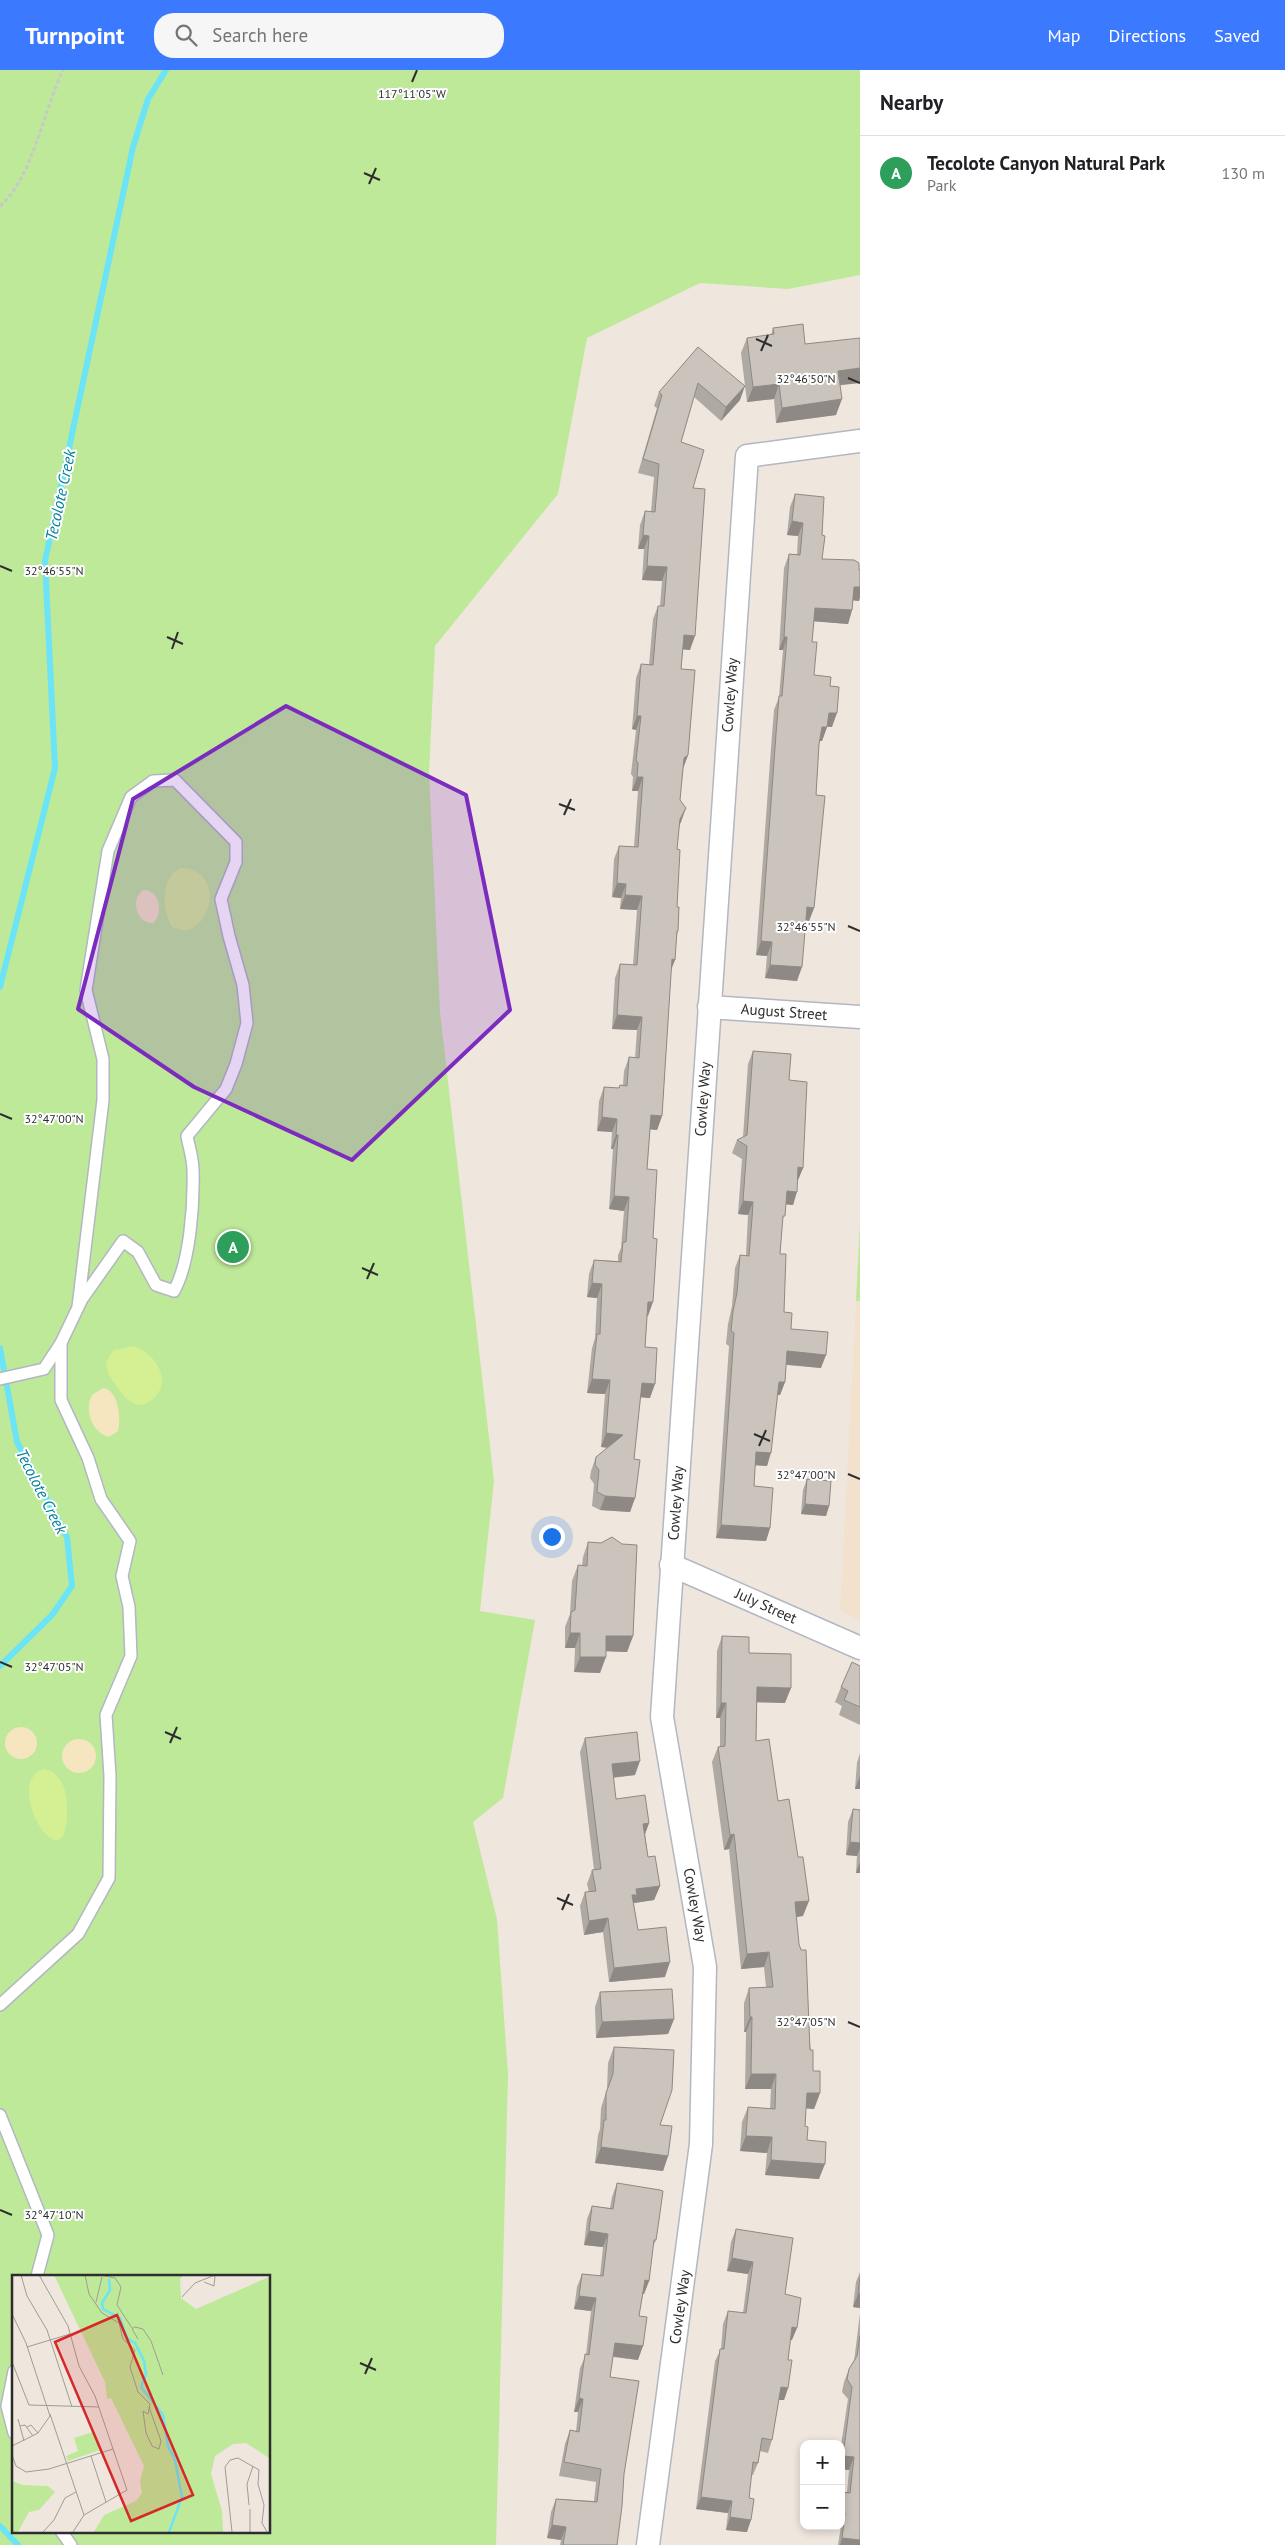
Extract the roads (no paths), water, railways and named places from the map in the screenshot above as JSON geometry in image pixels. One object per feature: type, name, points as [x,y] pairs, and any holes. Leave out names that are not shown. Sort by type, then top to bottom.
[{"type":"street","name":"Cowley Way","points":[[648,2545],[701,2144],[706,1967],[662,1717],[747,456],[860,441]]},
{"type":"street","name":"August Street","points":[[709,1007],[860,1017]]},
{"type":"street","name":"July Street","points":[[671,1565],[860,1648]]},
{"type":"lane","points":[[0,1379],[44,1369],[61,1343],[78,1307],[123,1241],[138,1252],[156,1285],[174,1292],[182,1276],[189,1238],[193,1169],[187,1136],[226,1089],[236,1064],[247,1023],[243,985],[221,899],[236,862],[236,842],[175,780],[154,781],[131,797],[108,851],[86,990],[103,1059],[104,1100],[78,1307]]},
{"type":"lane","points":[[0,2005],[78,1934],[109,1878],[110,1776],[106,1715],[131,1656],[128,1607],[122,1576],[130,1541],[101,1499],[88,1458],[60,1400],[61,1343]]},
{"type":"lane","points":[[0,2115],[48,2236],[37,2275]]},
{"type":"lane","points":[[12,2381],[7,2406],[12,2425]]},
{"type":"lane","points":[[62,2532],[71,2545]]},
{"type":"waterway","name":"Tecolote Creek","points":[[0,987],[55,768],[45,561],[133,147],[148,99],[166,70]]},
{"type":"waterway","name":"Tecolote Creek","points":[[0,1348],[17,1442],[67,1537],[72,1586],[52,1615],[0,1666]]},
{"type":"waterway","name":"Tecolote Creek","points":[[0,2526],[18,2545]]},
{"type":"place","name":"Tecolote Canyon Natural Park","points":[[233,1247]]}]
